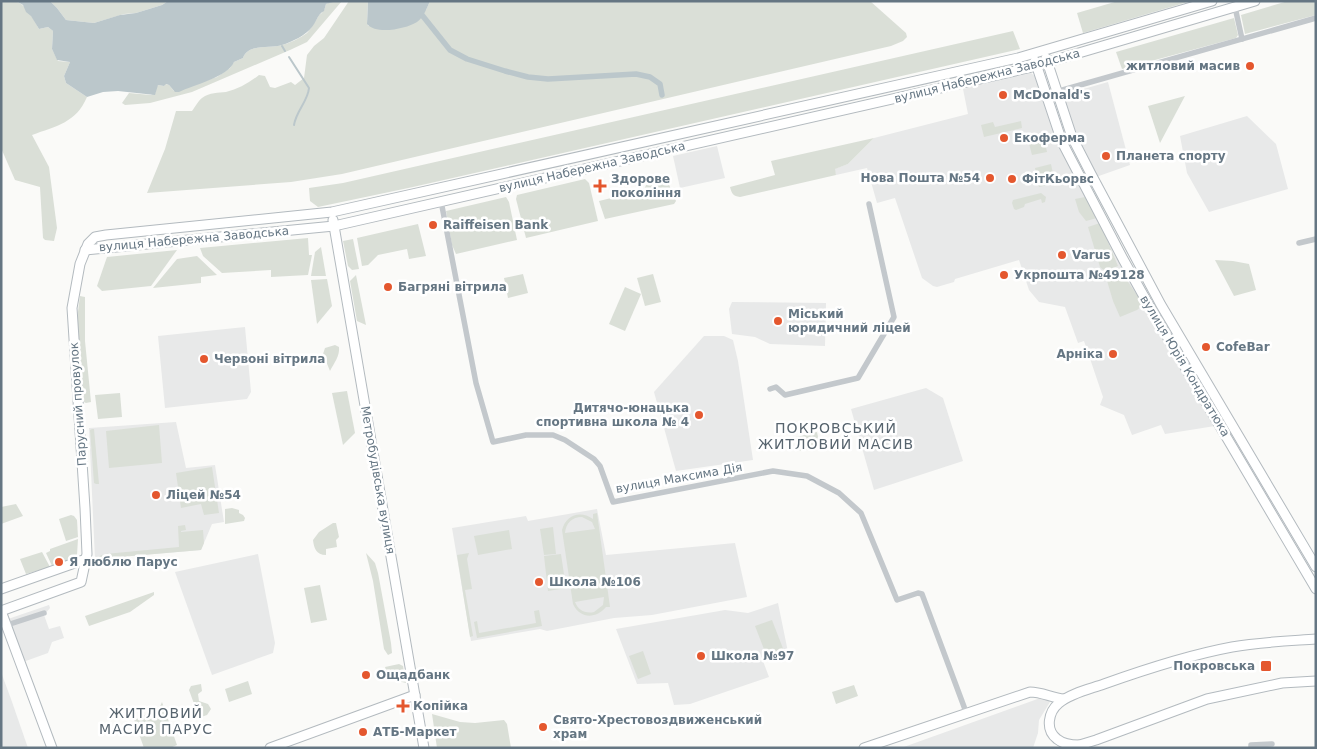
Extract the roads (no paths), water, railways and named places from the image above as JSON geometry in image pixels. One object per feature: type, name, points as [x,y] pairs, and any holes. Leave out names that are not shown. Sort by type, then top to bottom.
[{"type":"main road","name":"вулиця Набережна Заводська","points":[[85,250],[95,237],[106,235],[332,212],[1032,54],[1212,1]]},
{"type":"main road","name":"вулиця Набережна Заводська","points":[[85,250],[334,226],[1036,66],[1255,1]]},
{"type":"main road","name":"вулиця Юрія Кондратюка","points":[[1044,51],[1072,137],[1175,328],[1316,567]]},
{"type":"main road","name":"вулиця Юрія Кондратюка","points":[[1032,54],[1062,142],[1139,288],[1316,589]]},
{"type":"main road","points":[[731,123],[734,135]]},
{"type":"main road","name":"Метробудівська вулиця","points":[[332,212],[424,748]]},
{"type":"main road","points":[[1108,229],[1118,224]]},
{"type":"main road","name":"Парусний провулок","points":[[52,748],[1,611],[81,582],[86,559],[85,500],[72,323],[74,290],[85,250]]},
{"type":"main road","points":[[1165,334],[1175,328]]},
{"type":"main road","points":[[1287,541],[1297,536]]},
{"type":"main road","points":[[1,589],[86,559]]},
{"type":"main road","points":[[1316,637],[1244,645],[1192,656],[1122,678],[1064,699],[1054,708],[1050,716],[1050,727],[1058,740],[1076,747],[1212,698],[1282,684],[1316,681]]},
{"type":"main road","points":[[864,748],[966,712],[1030,692],[1039,692],[1054,698],[1064,699]]},
{"type":"main road","points":[[270,748],[415,695]]},
{"type":"street","points":[[1235,7],[1242,40]]},
{"type":"street","points":[[1045,94],[1316,18]]},
{"type":"street","name":"вулиця Максима Дія","points":[[441,202],[476,384],[493,442],[526,435],[553,435],[565,440],[594,459],[600,466],[613,502],[773,471],[807,476],[839,493],[861,513],[897,600],[918,592],[922,594],[966,712]]},
{"type":"street","points":[[770,389],[776,388],[785,395],[858,378],[894,317],[869,204]]},
{"type":"street","points":[[1299,243],[1316,239]]},
{"type":"street","points":[[7,625],[44,613]]},
{"type":"street","points":[[1251,748],[1251,744],[1272,744]]},
{"type":"waterway","points":[[422,15],[450,50],[467,59],[528,77],[548,79],[636,74],[650,77],[660,84],[662,95]]},
{"type":"waterway","points":[[282,46],[285,51]]},
{"type":"waterway","points":[[289,57],[309,88],[307,97],[294,125]]},
{"type":"place","name":"житловий масив","points":[[1250,66]]},
{"type":"place","name":"McDonald's","points":[[1003,95]]},
{"type":"place","name":"Екоферма","points":[[1004,138]]},
{"type":"place","name":"Планета спорту","points":[[1106,156]]},
{"type":"place","name":"Нова Пошта №54","points":[[990,178]]},
{"type":"place","name":"ФiтКьорвс","points":[[1012,179]]},
{"type":"place","name":"Здорове покоління","points":[[600,186]]},
{"type":"place","name":"Raiffeisen Bank","points":[[433,225]]},
{"type":"place","name":"Varus","points":[[1062,255]]},
{"type":"place","name":"Укрпошта №49128","points":[[1004,275]]},
{"type":"place","name":"Багряні вітрила","points":[[388,287]]},
{"type":"place","name":"Міський юридичний ліцей","points":[[778,321]]},
{"type":"place","name":"CofeBar","points":[[1206,347]]},
{"type":"place","name":"Арніка","points":[[1113,354]]},
{"type":"place","name":"Червоні вітрила","points":[[204,359]]},
{"type":"place","name":"Дитячо-юнацька спортивна школа № 4","points":[[699,415]]},
{"type":"place","name":"Ліцей №54","points":[[156,495]]},
{"type":"place","name":"Я люблю Парус","points":[[59,562]]},
{"type":"place","name":"Школа №106","points":[[539,582]]},
{"type":"place","name":"Школа №97","points":[[701,656]]},
{"type":"place","name":"Покровська","points":[[1266,666]]},
{"type":"place","name":"Ощадбанк","points":[[366,675]]},
{"type":"place","name":"Копійка","points":[[403,706]]},
{"type":"place","name":"Свято-Хрестовоздвиженський храм","points":[[543,727]]},
{"type":"place","name":"АТБ-Маркет","points":[[363,732]]},
{"type":"district","name":"ПОКРОВСЬКИЙ ЖИТЛОВИЙ МАСИВ","points":[[836,436]]},
{"type":"district","name":"ЖИТЛОВИЙ МАСИВ ПАРУС","points":[[156,722]]}]
